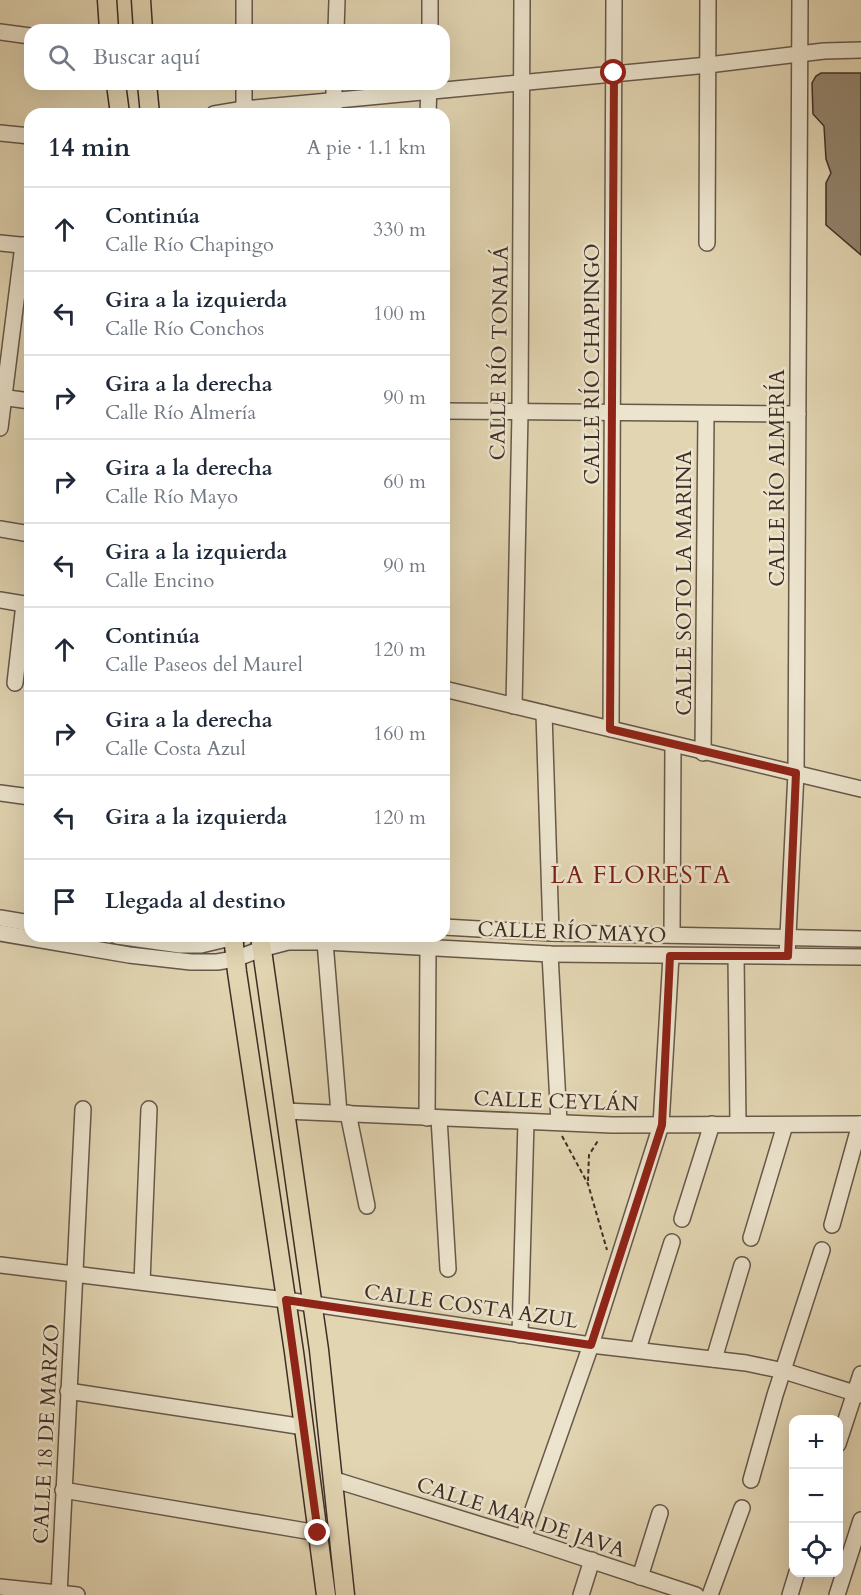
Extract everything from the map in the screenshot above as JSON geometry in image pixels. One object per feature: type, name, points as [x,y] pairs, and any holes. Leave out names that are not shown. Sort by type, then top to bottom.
[{"type":"main road","points":[[106,0],[108,24]]},
{"type":"main road","points":[[141,0],[142,24]]},
{"type":"main road","points":[[142,24],[147,0]]},
{"type":"main road","points":[[117,90],[119,108]]},
{"type":"main road","points":[[148,90],[149,108]]},
{"type":"main road","points":[[235,942],[235,959],[286,1300],[326,1595]]},
{"type":"main road","points":[[260,942],[313,1305],[345,1595]]},
{"type":"street","points":[[244,0],[244,24]]},
{"type":"street","points":[[336,0],[336,24]]},
{"type":"street","points":[[430,0],[430,24]]},
{"type":"street","name":"CALLE RÍO TONALÁ","points":[[514,706],[520,413],[522,0]]},
{"type":"street","name":"CALLE RÍO CHAPINGO","points":[[610,729],[614,0]]},
{"type":"street","points":[[707,243],[708,0]]},
{"type":"street","name":"CALLE RÍO ALMERÍA","points":[[788,956],[796,773],[800,0]]},
{"type":"street","points":[[0,32],[24,35]]},
{"type":"street","points":[[450,86],[861,50]]},
{"type":"street","points":[[244,90],[244,108]]},
{"type":"street","points":[[334,90],[334,107]]},
{"type":"street","points":[[312,108],[334,107],[419,90]]},
{"type":"street","points":[[428,108],[429,90]]},
{"type":"street","points":[[0,133],[24,135]]},
{"type":"street","points":[[0,243],[24,246]]},
{"type":"street","points":[[0,428],[2,398],[24,259]]},
{"type":"street","points":[[2,398],[24,400]]},
{"type":"street","points":[[450,411],[798,414]]},
{"type":"street","name":"CALLE SOTO LA MARINA","points":[[704,753],[706,414]]},
{"type":"street","points":[[0,529],[24,533]]},
{"type":"street","points":[[0,600],[24,604]]},
{"type":"street","points":[[15,682],[24,624]]},
{"type":"street","points":[[450,690],[861,789]]},
{"type":"street","points":[[544,713],[551,933]]},
{"type":"street","points":[[672,935],[673,745]]},
{"type":"street","points":[[0,793],[24,796]]},
{"type":"street","points":[[0,918],[24,922]]},
{"type":"street","name":"CALLE RÍO MAYO","points":[[450,927],[551,933],[861,939]]},
{"type":"street","name":"CALLE RÍO MAYO","points":[[0,933],[24,937]]},
{"type":"street","name":"CALLE RÍO MAYO","points":[[53,942],[129,955],[191,962],[235,959],[260,942],[325,942],[550,954],[861,957]]},
{"type":"street","points":[[125,942],[129,955]]},
{"type":"street","points":[[159,942],[201,945],[212,942]]},
{"type":"street","points":[[325,942],[344,1113],[367,1206]]},
{"type":"street","points":[[428,948],[433,1118],[448,1269]]},
{"type":"street","points":[[550,954],[559,1122]]},
{"type":"street","points":[[523,1538],[591,1345],[662,1125],[670,956]]},
{"type":"street","points":[[736,956],[738,1124]]},
{"type":"street","name":"CALLE 18 DE MARZO","points":[[59,1594],[83,1109]]},
{"type":"street","points":[[141,1282],[149,1109]]},
{"type":"street","name":"CALLE CEYLÁN","points":[[285,1111],[612,1125],[861,1124]]},
{"type":"street","points":[[520,1335],[526,1122]]},
{"type":"street","points":[[682,1219],[712,1124]]},
{"type":"street","points":[[832,1225],[861,1124]]},
{"type":"street","points":[[751,1238],[784,1125]]},
{"type":"street","points":[[638,1350],[672,1242]]},
{"type":"street","points":[[751,1480],[822,1250]]},
{"type":"street","name":"CALLE COSTA AZUL","points":[[0,1265],[286,1300],[591,1345],[746,1363],[784,1371],[858,1394]]},
{"type":"street","points":[[714,1359],[742,1265]]},
{"type":"street","points":[[843,1432],[858,1394],[861,1374]]},
{"type":"street","points":[[68,1391],[304,1427]]},
{"type":"street","name":"CALLE MAR DE JAVA","points":[[332,1479],[696,1595]]},
{"type":"street","points":[[63,1490],[318,1533]]},
{"type":"street","points":[[710,1595],[742,1509]]},
{"type":"street","points":[[640,1577],[660,1513]]},
{"type":"street","points":[[837,1595],[861,1520]]},
{"type":"street","points":[[581,1595],[592,1560]]},
{"type":"street","points":[[790,1595],[795,1577]]},
{"type":"street","points":[[0,1587],[77,1595]]},
{"type":"path","points":[[559,1122],[567,1147],[588,1184]]},
{"type":"path","points":[[612,1125],[593,1146],[587,1165],[588,1184],[614,1275]]},
{"type":"building","points":[[821,73],[861,73],[861,255],[826,225],[826,183],[831,173],[826,159],[824,126],[813,114],[812,83]]},
{"type":"district","name":"LA FLORESTA","points":[[641,875]]},
{"type":"route","points":[[318,1533],[286,1300],[591,1345],[662,1125],[670,956],[788,956],[796,773],[610,729],[614,73]]}]
